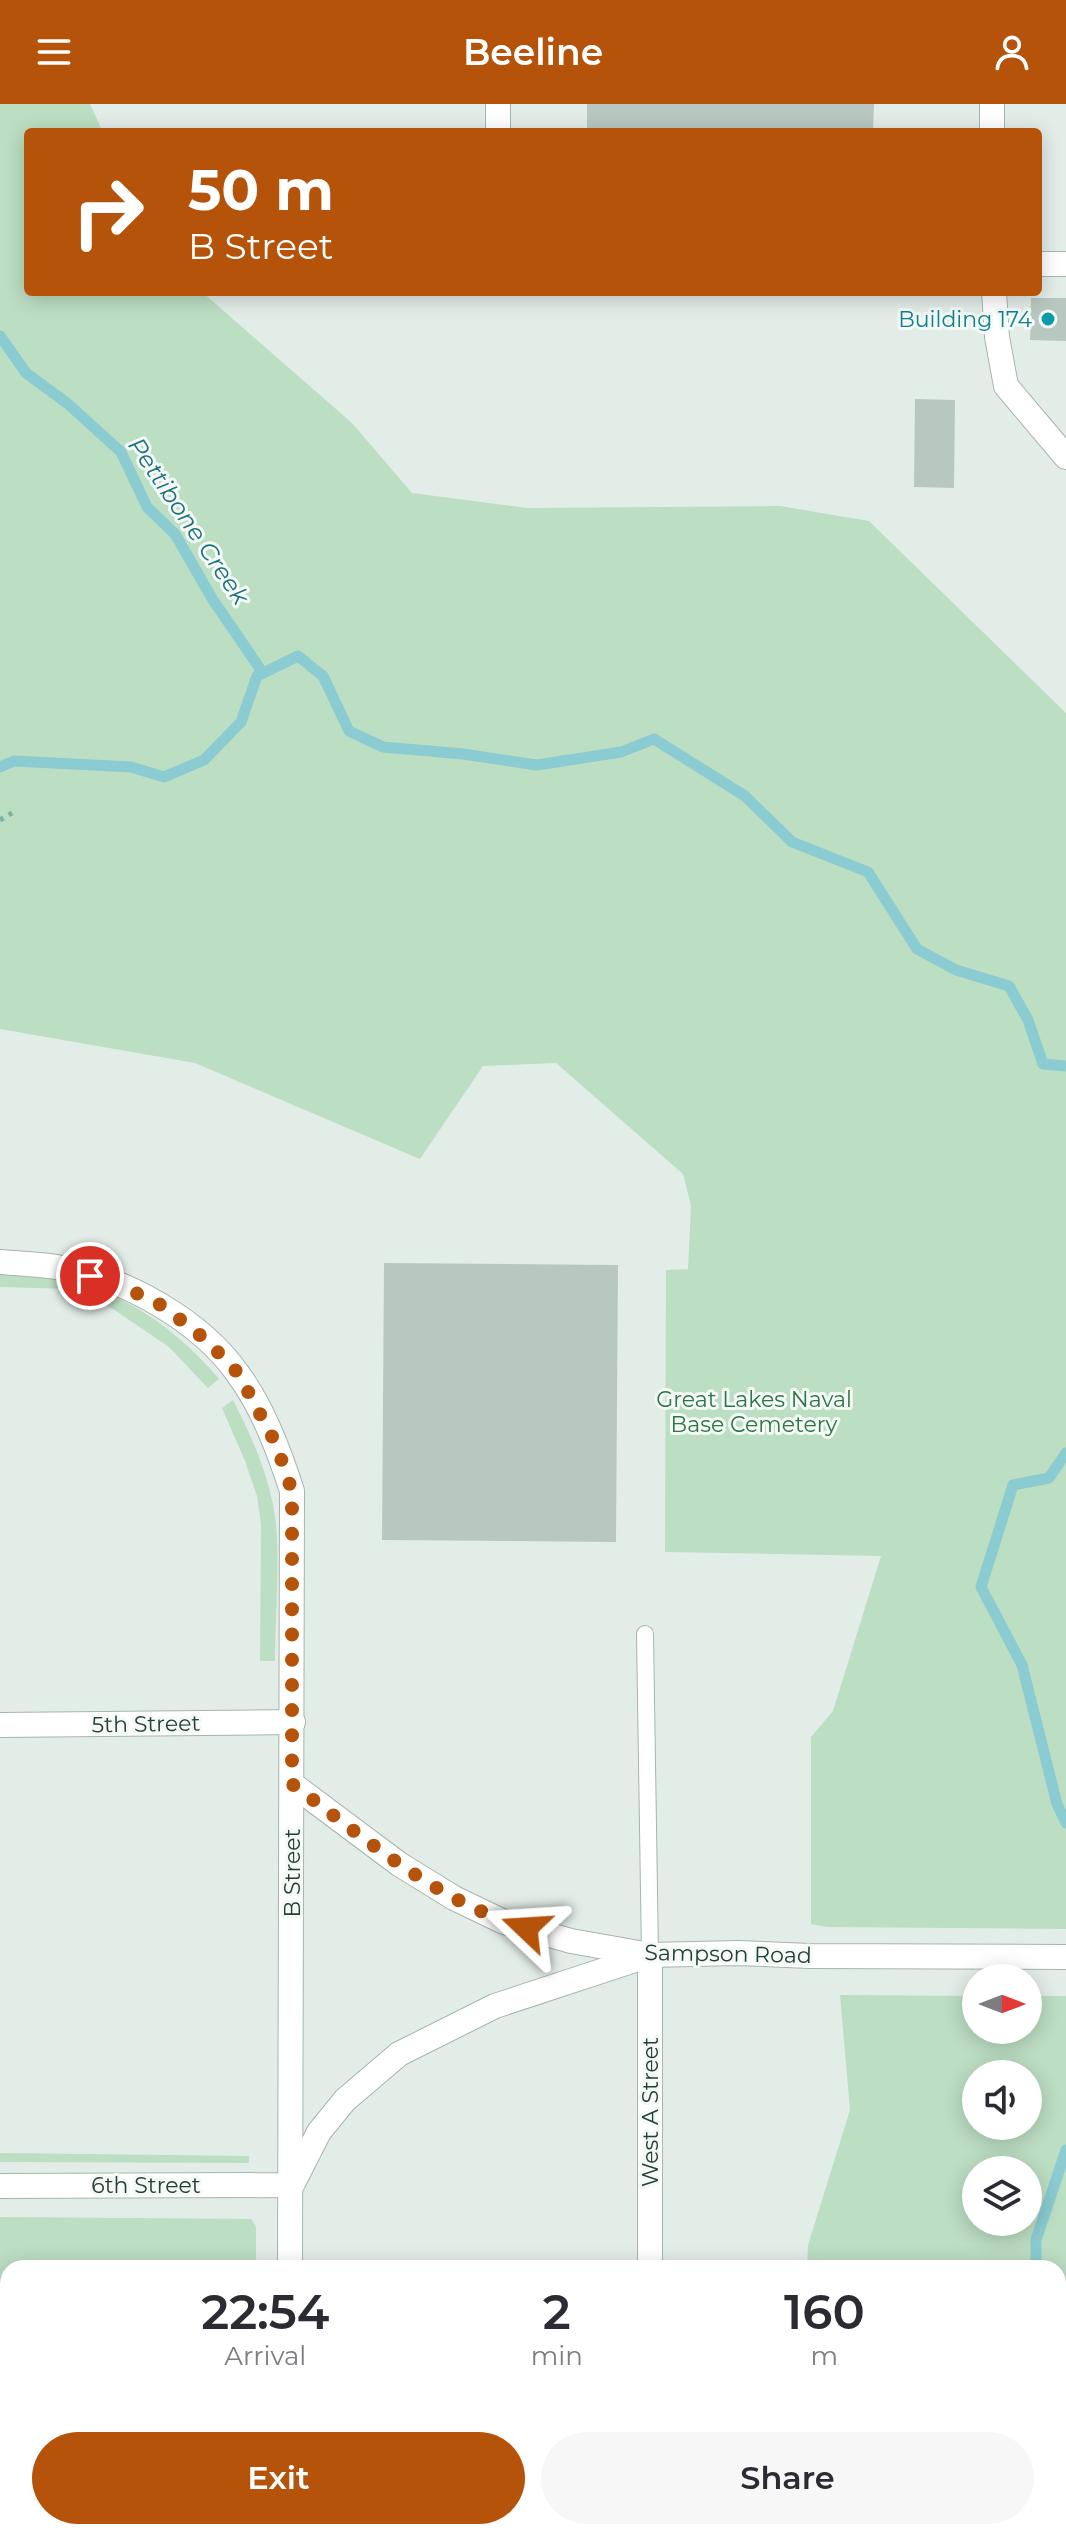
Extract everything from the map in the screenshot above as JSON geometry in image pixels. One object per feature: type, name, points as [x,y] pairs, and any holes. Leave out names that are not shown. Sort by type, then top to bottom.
[{"type":"street","points":[[498,104],[498,128]]},
{"type":"street","points":[[992,104],[992,128]]},
{"type":"street","points":[[1042,264],[1066,264]]},
{"type":"street","points":[[994,296],[997,337],[1006,386],[1066,457]]},
{"type":"street","name":"B Street","points":[[0,1262],[63,1268],[117,1284],[163,1306],[206,1340],[238,1373],[276,1444],[292,1491],[290,2260]]},
{"type":"street","name":"5th Street","points":[[0,1725],[293,1722]]},
{"type":"street","name":"Sampson Road","points":[[292,1784],[399,1864],[454,1898],[504,1922],[571,1941],[650,1955],[738,1953],[1066,1957]]},
{"type":"street","points":[[292,2185],[319,2132],[345,2100],[399,2054],[495,2006],[650,1955]]},
{"type":"street","name":"West A Street","points":[[650,1955],[650,2260]]},
{"type":"street","name":"6th Street","points":[[0,2186],[292,2185]]},
{"type":"lane","points":[[645,1634],[650,1955]]},
{"type":"path","points":[[0,820],[17,810]]},
{"type":"green space","name":"Great Lakes Naval Base Cemetery","points":[[0,104],[90,104],[101,128],[24,128],[24,296],[207,296],[352,423],[412,493],[527,508],[780,506],[869,521],[1066,713],[1066,1929],[827,1927],[811,1924],[811,1737],[833,1711],[881,1556],[665,1552],[666,1270],[688,1269],[691,1206],[683,1174],[556,1063],[483,1066],[420,1159],[195,1063],[0,1029]]},
{"type":"green space","points":[[0,1273],[55,1278],[80,1284],[125,1302],[185,1343],[219,1379],[208,1388],[169,1347],[113,1309],[67,1289],[0,1287]]},
{"type":"green space","points":[[233,1400],[260,1460],[274,1508],[278,1557],[275,1661],[260,1661],[261,1524],[257,1496],[222,1408]]},
{"type":"green space","points":[[840,1995],[962,1996],[962,2044],[1042,2044],[1042,1996],[1066,1996],[1066,2260],[807,2260],[808,2245],[850,2110]]},
{"type":"green space","points":[[0,2153],[249,2156],[249,2163],[0,2162]]},
{"type":"green space","points":[[0,2217],[251,2219],[256,2227],[256,2260],[0,2260]]},
{"type":"building","points":[[587,104],[874,104],[873,128],[587,128]]},
{"type":"building","name":"Building 174","points":[[1031,298],[1066,298],[1066,341],[1030,340]]},
{"type":"building","points":[[915,399],[955,400],[954,488],[914,487]]},
{"type":"building","points":[[384,1263],[618,1265],[616,1542],[382,1540]]},
{"type":"waterway","name":"Pettibone Creek","points":[[0,336],[26,373],[67,403],[121,452],[147,507],[175,534],[213,600],[263,673]]},
{"type":"waterway","name":"Pettibone Creek","points":[[0,767],[14,761],[131,767],[164,777],[204,760],[241,722],[257,676],[298,656],[323,676],[349,731],[383,747],[537,765],[621,752],[654,739],[745,796],[792,842],[868,872],[917,949],[956,970],[1009,986],[1028,1020],[1043,1064],[1066,1066]]},
{"type":"waterway","name":"Pettibone Creek","points":[[1066,1453],[1049,1478],[1013,1485],[981,1587],[1022,1665],[1057,1804],[1066,1823]]},
{"type":"waterway","name":"Pettibone Creek","points":[[1036,2260],[1036,2240],[1066,2150]]},
{"type":"place","name":"Building 174","points":[[1048,319]]},
{"type":"route","points":[[90,1276],[117,1284],[163,1306],[206,1340],[238,1373],[276,1444],[292,1491],[292,1784],[399,1864],[454,1898],[504,1922],[526,1928]]}]
